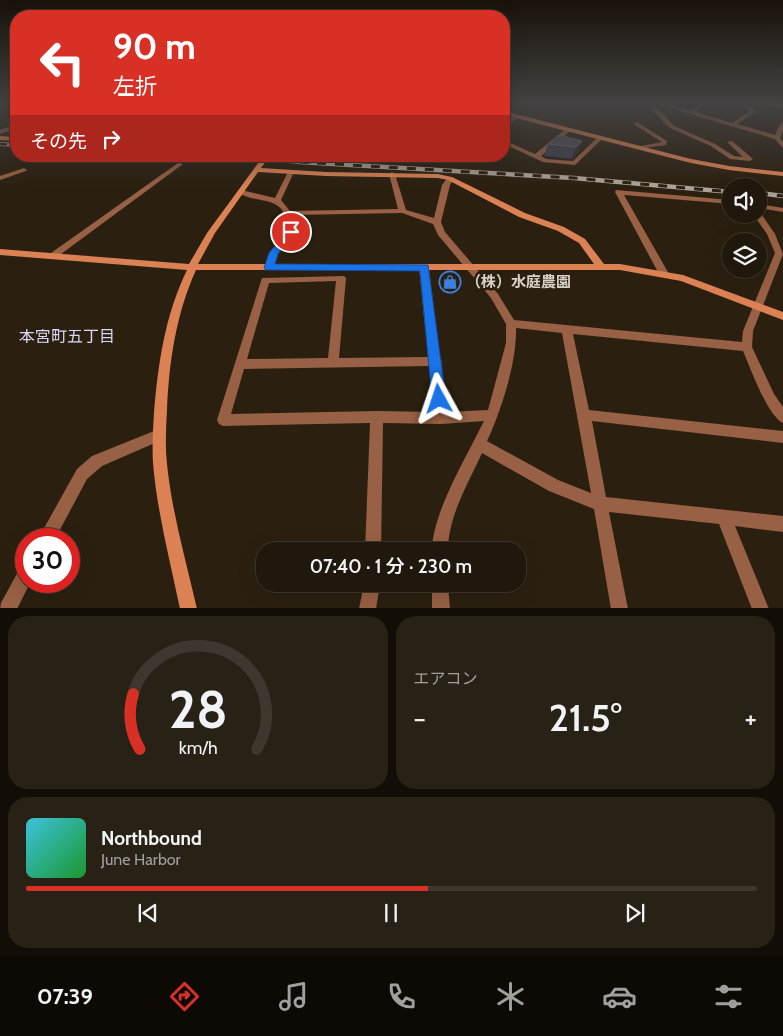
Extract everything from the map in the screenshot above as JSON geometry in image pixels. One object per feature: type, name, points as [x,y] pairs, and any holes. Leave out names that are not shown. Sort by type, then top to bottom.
[{"type":"street","points":[[536,157],[568,130]]},
{"type":"street","points":[[569,130],[710,165],[783,174]]},
{"type":"street","points":[[638,148],[664,144],[665,142],[647,130]]},
{"type":"street","points":[[680,130],[713,145],[732,158],[750,159],[730,142]]},
{"type":"street","points":[[751,130],[777,138],[783,146]]},
{"type":"street","points":[[777,138],[780,130]]},
{"type":"street","points":[[510,145],[545,161],[575,163],[600,138]]},
{"type":"street","points":[[189,608],[167,508],[161,469],[159,435],[161,391],[168,339],[176,307],[192,267],[208,239],[261,163],[291,172],[392,174],[450,178],[522,215],[561,229],[582,241],[601,267]]},
{"type":"street","points":[[54,255],[180,164]]},
{"type":"street","points":[[0,178],[24,170]]},
{"type":"street","points":[[277,201],[291,172]]},
{"type":"street","points":[[392,174],[403,211]]},
{"type":"street","points":[[440,542],[448,510],[492,415],[511,343],[511,324],[494,296],[472,267],[441,234],[437,222],[446,185],[450,178]]},
{"type":"street","points":[[242,192],[277,201],[282,204],[288,213],[291,232],[274,253],[269,268]]},
{"type":"street","points":[[664,274],[619,192],[722,201]]},
{"type":"street","points":[[767,207],[783,210]]},
{"type":"street","points":[[288,213],[403,211],[437,222]]},
{"type":"street","points":[[763,223],[771,234],[779,253],[778,273],[758,306],[748,331],[747,347],[769,397],[783,416]]},
{"type":"street","points":[[771,234],[783,236]]},
{"type":"street","points":[[0,252],[192,267],[601,267],[683,278],[783,316]]},
{"type":"street","points":[[424,268],[441,418]]},
{"type":"street","points":[[333,363],[341,278],[265,280],[223,420],[377,417],[441,418],[492,415]]},
{"type":"street","points":[[511,324],[747,347]]},
{"type":"street","points":[[567,330],[585,415],[598,503],[620,608]]},
{"type":"street","points":[[241,364],[436,361]]},
{"type":"street","points":[[585,415],[783,437]]},
{"type":"street","points":[[373,542],[377,417]]},
{"type":"street","points":[[52,528],[82,474],[97,461],[159,435]]},
{"type":"street","points":[[479,444],[554,486],[598,503],[783,524]]},
{"type":"street","points":[[724,517],[761,608]]},
{"type":"street","points":[[367,608],[370,592]]},
{"type":"street","points":[[440,592],[441,608]]},
{"type":"street","points":[[7,608],[15,593]]},
{"type":"building","points":[[559,135],[582,141],[576,147],[548,144]]},
{"type":"railway","points":[[0,144],[10,145]]},
{"type":"railway","points":[[299,162],[574,178],[722,191]]},
{"type":"railway","points":[[304,162],[320,163]]},
{"type":"railway","points":[[767,194],[783,196]]},
{"type":"place","name":"（株）水庭農園","points":[[450,282]]},
{"type":"district","name":"本宮町五丁目","points":[[67,336]]},
{"type":"route","points":[[291,232],[274,253],[269,268],[424,268],[439,399]]}]
